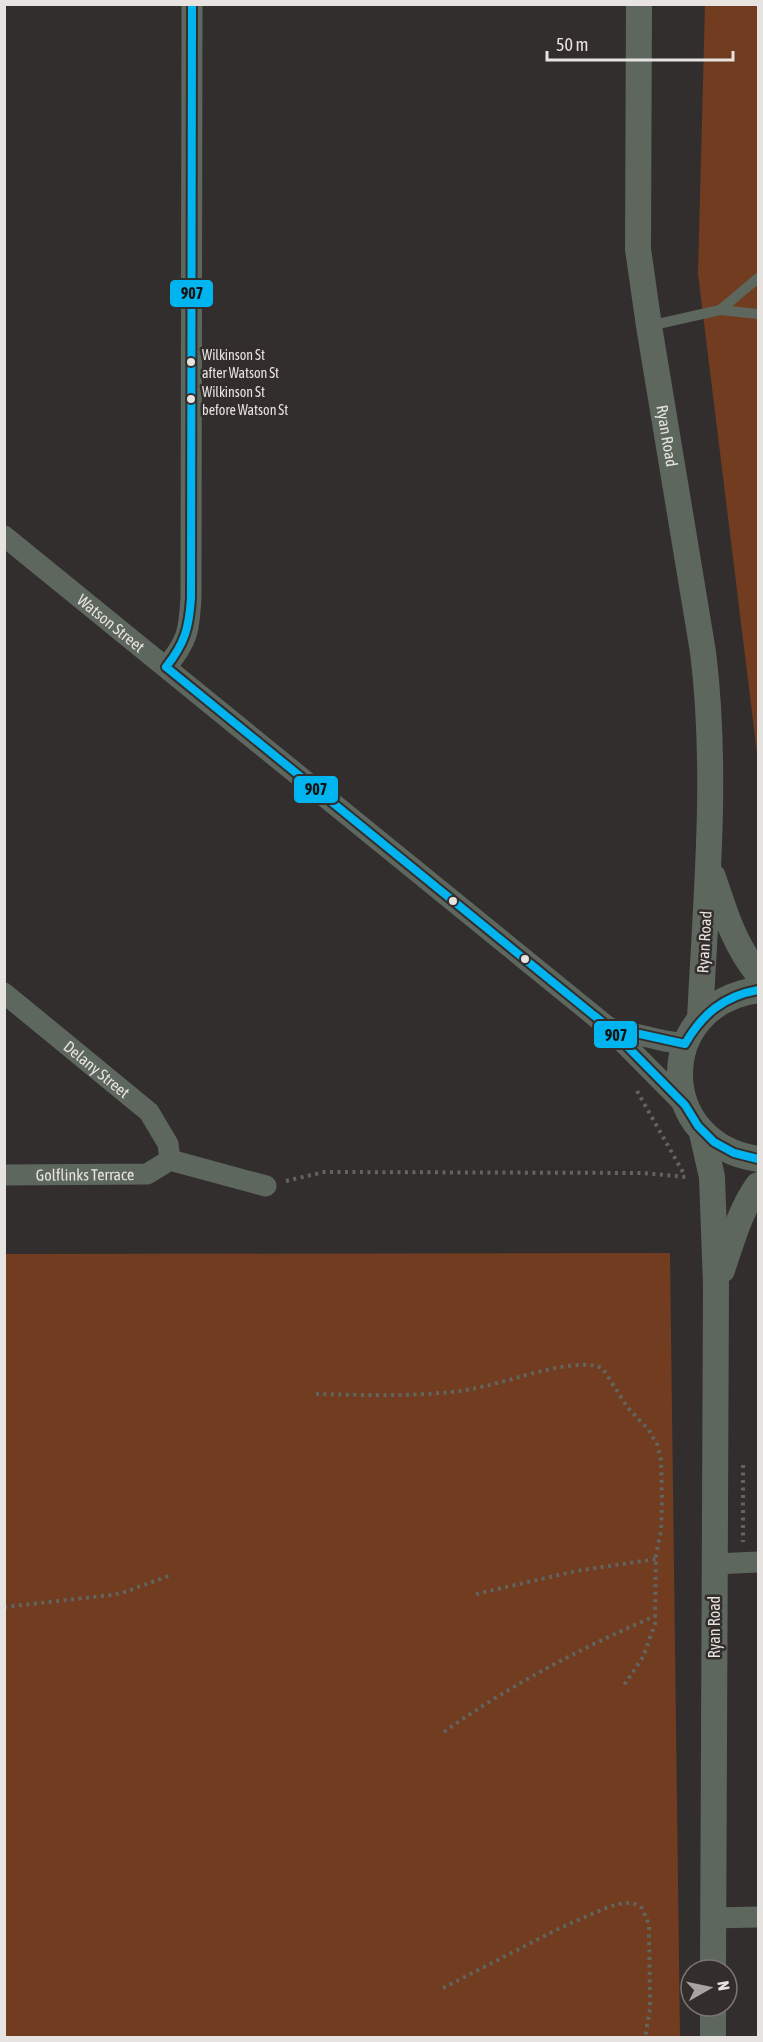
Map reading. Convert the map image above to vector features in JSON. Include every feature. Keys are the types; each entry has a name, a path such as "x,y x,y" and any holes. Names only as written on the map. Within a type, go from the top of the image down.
{"street":[{"path":"166,667 178,652 189,631 191,598 192,4"},
{"name":"Ryan Road","path":"639,4 638,249 704,652 708,693 709,865 700,1019"},
{"name":"Watson Street","path":"4,536 609,1028 685,1105"},
{"name":"Ryan Road","path":"709,865 728,920 743,954 759,974"},
{"path":"759,990 746,991 721,1002 700,1019 685,1044 680,1074 685,1105 692,1120 702,1133 718,1146 737,1155 759,1159"},
{"name":"Delany Street","path":"4,993 149,1112 168,1144 170,1160"},
{"name":"Watson Street","path":"609,1028 685,1044"},
{"name":"Ryan Road","path":"702,1133 712,1178 716,1285 713,1958"},
{"path":"170,1160 266,1186"},
{"name":"Golflinks Terrace","path":"4,1175 147,1174 170,1160"},
{"name":"Ryan Road","path":"716,1285 737,1225 759,1185"},
{"path":"714,1564 751,1563"},
{"path":"713,1918 759,1917"},
{"path":"713,2018 713,2037"}],"lane":[{"path":"720,310 759,278"},
{"path":"649,326 720,310 759,314"}],"path":[{"path":"266,1186 324,1172 643,1173 686,1177 637,1090"},
{"path":"316,1394 395,1395 461,1391 565,1367 598,1365 603,1369 628,1408 648,1429 657,1444 661,1460 662,1501 661,1531 656,1559 656,1616 653,1633 643,1657 622,1688"},
{"path":"743,1458 751,1563"},
{"path":"476,1594 576,1571 656,1559"},
{"path":"4,1607 111,1595 171,1575"},
{"path":"444,1732 474,1711 564,1659 656,1616"},
{"path":"443,1988 560,1928 608,1907 623,1903 633,1904 642,1908 649,1925 650,2008 646,2037"}],"shaded area":[{"path":"705,5 758,5 758,761 698,274"},
{"path":"670,1253 680,2037 5,2037 5,1254"}],"transit line":[{"name":"907","path":"166,667 185,635 191,598 192,4"},
{"name":"907","path":"166,667 608,1027 685,1105 698,1126 714,1142 734,1153 758,1159"},
{"name":"907","path":"595,1016 608,1027 685,1044 699,1024 715,1008 735,997 758,990"}],"place":[{"name":"Wilkinson St after Watson St","path":"191,362"},
{"name":"Wilkinson St before Watson St","path":"191,399"}]}
